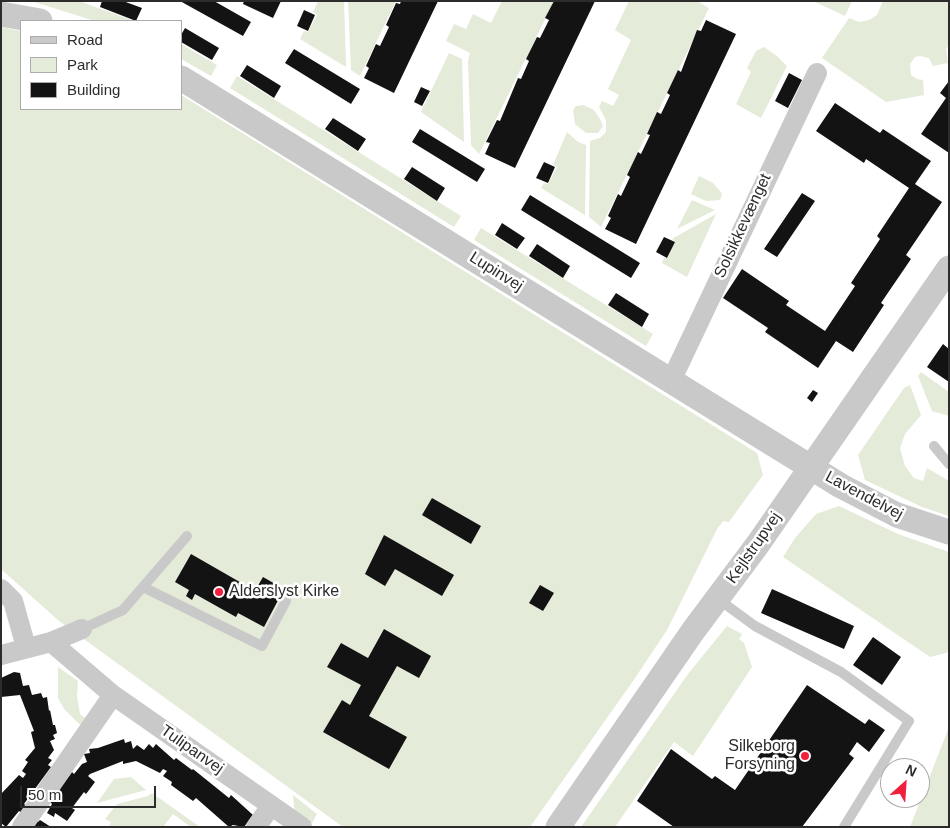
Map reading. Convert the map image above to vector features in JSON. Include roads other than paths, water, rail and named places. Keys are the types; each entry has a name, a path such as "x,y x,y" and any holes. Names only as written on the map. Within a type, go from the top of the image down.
{"street":[{"path":"1,14 34,20"},
{"name":"Solsikkevænget","path":"670,381 817,73"},
{"name":"Lupinvej","path":"182,79 810,466"},
{"name":"Kejlstrupvej","path":"558,827 758,544 810,466 949,268"},
{"name":"Lavendelvej","path":"810,466 841,486 897,515 949,532"},
{"path":"1,589 13,601 26,648"},
{"path":"1,655 51,642 82,629"},
{"name":"Tulipanvej","path":"51,642 113,695 302,827"},
{"path":"22,827 113,695"},
{"path":"256,827 271,806"}],"lane":[{"path":"934,446 949,464"},
{"path":"82,629 123,610 187,536"},
{"path":"143,588 262,646 286,602"},
{"path":"718,599 755,626 841,672 909,721 844,827"}],"place":[{"name":"Alderslyst Kirke","path":"219,592"},
{"name":"Silkeborg Forsyning","path":"805,756"}]}
